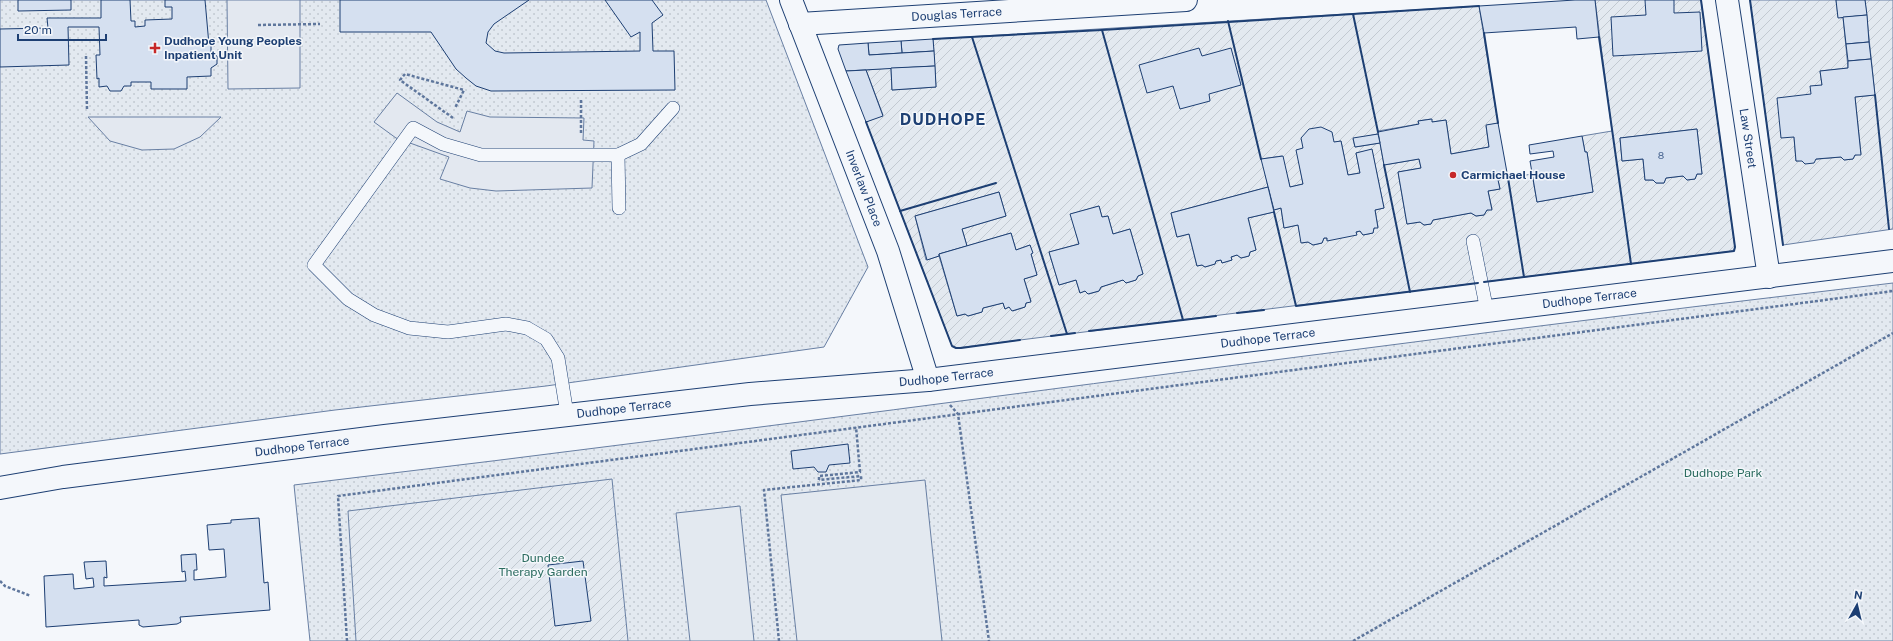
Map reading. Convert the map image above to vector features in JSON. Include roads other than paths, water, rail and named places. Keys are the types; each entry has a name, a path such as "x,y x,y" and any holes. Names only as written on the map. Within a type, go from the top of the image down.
{"street":[{"name":"Inverlaw Place","path":"791,0 888,251 928,380"},
{"name":"Douglas Terrace","path":"800,24 1186,0"},
{"name":"Law Street","path":"1727,0 1769,277"},
{"name":"Dudhope Terrace","path":"0,488 63,477 567,414 750,394 928,380 1893,261"}],"lane":[{"path":"567,414 558,358 546,339 527,328 506,324 448,332 409,328 374,315 348,299 314,265 413,128 443,144 481,155 618,155 641,144 673,108"},
{"path":"618,155 619,208"},
{"path":"1473,240 1487,312"}],"place":[{"name":"Dudhope Young Peoples Inpatient Unit","path":"155,48"},
{"name":"Carmichael House","path":"1453,175"}],"district":[{"name":"DUDHOPE","path":"943,119"}],"park label":[{"name":"Dudhope Park","path":"1723,473"},
{"name":"Dundee Therapy Garden","path":"543,565"}]}
